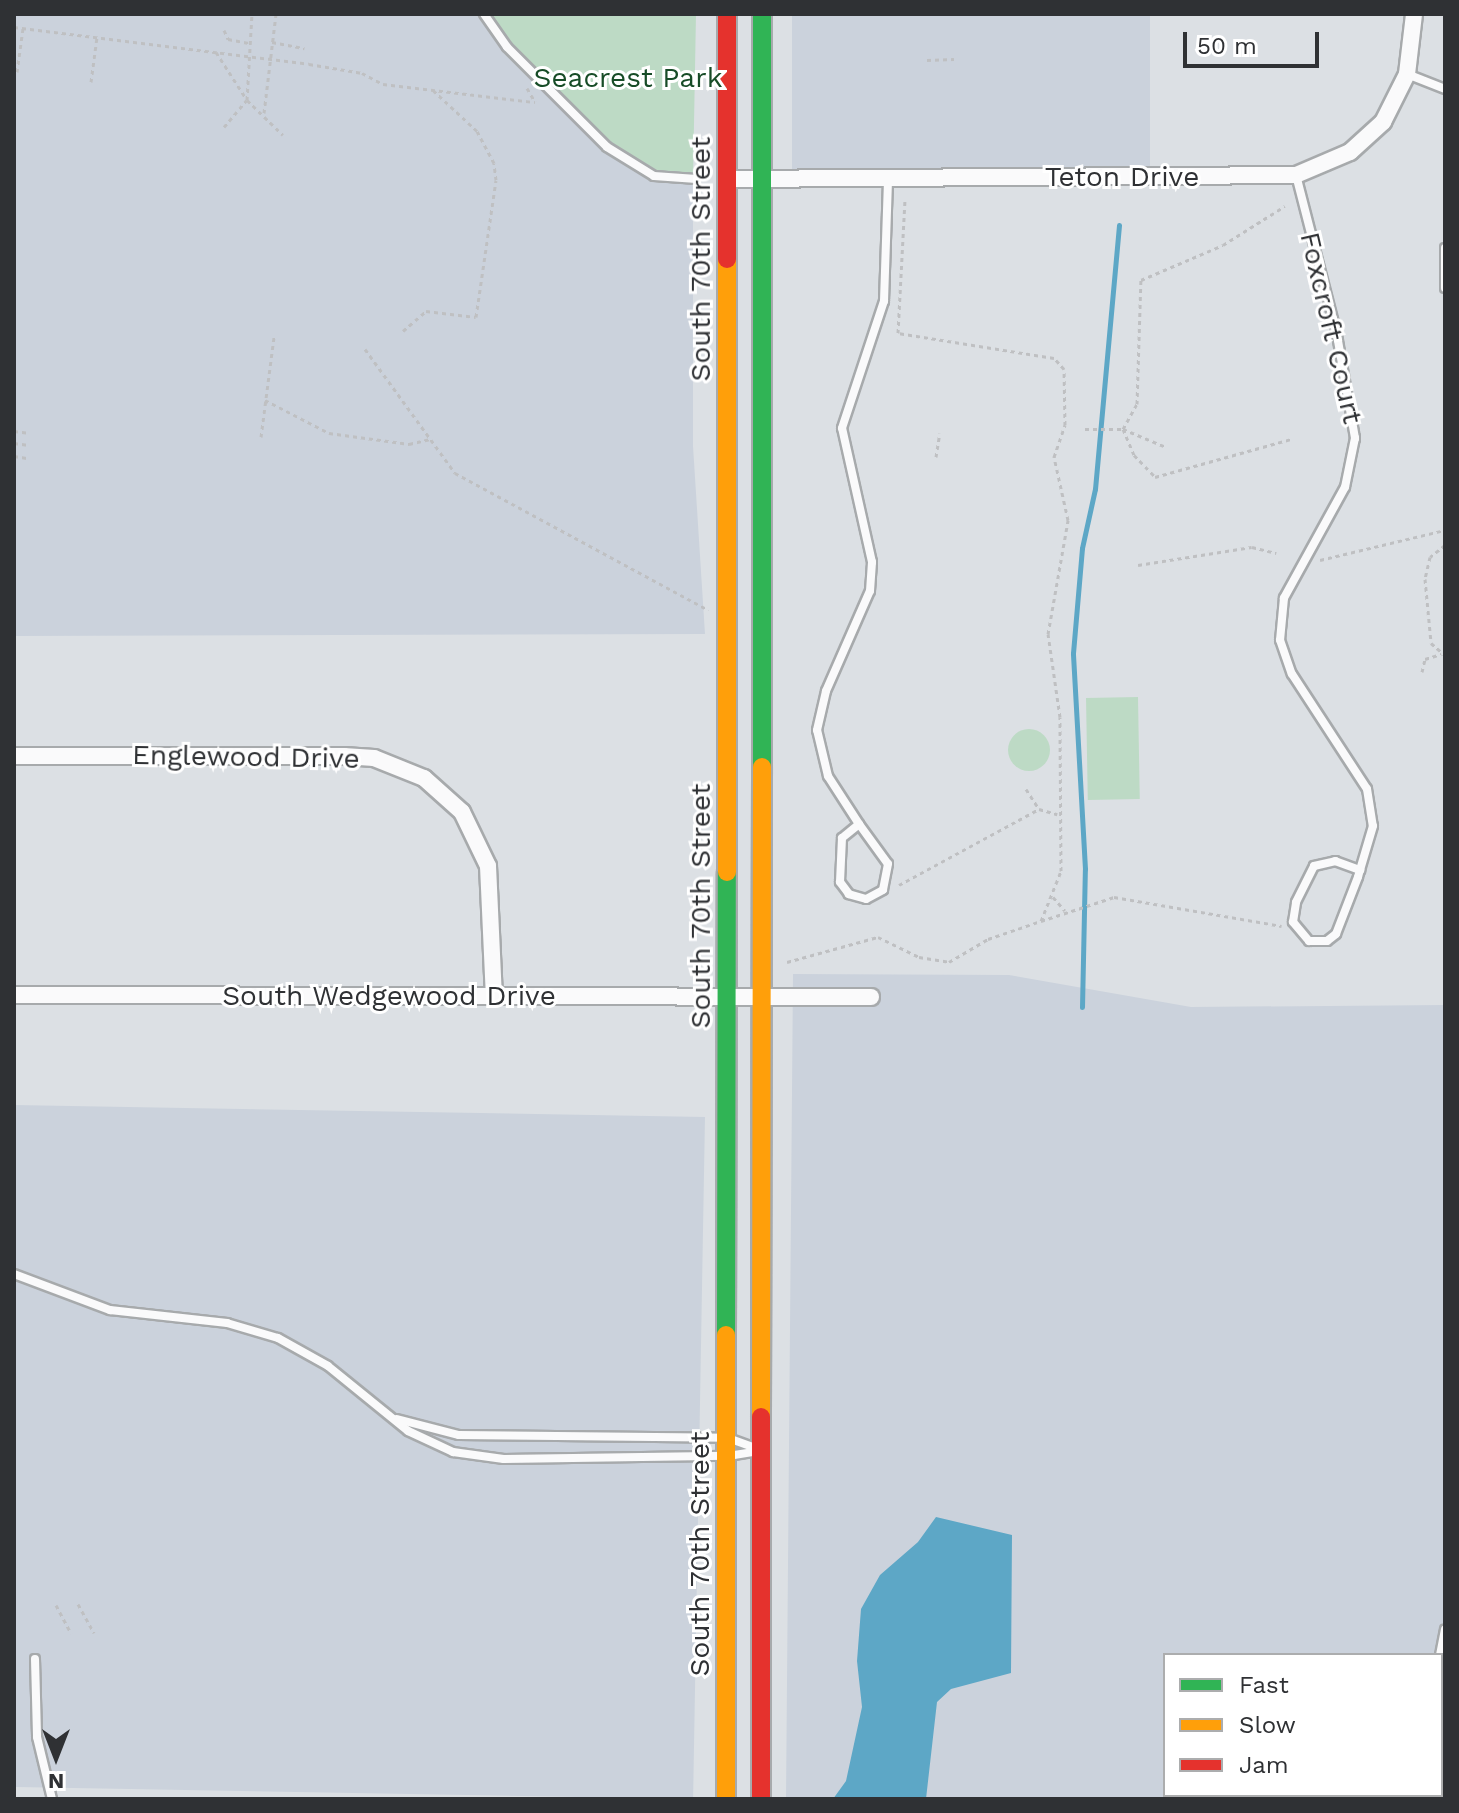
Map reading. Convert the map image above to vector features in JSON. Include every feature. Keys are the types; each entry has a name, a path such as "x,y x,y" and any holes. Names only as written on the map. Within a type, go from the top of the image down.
{"main road":[{"name":"South 70th Street","path":"726,1799 729,995 727,14"},
{"path":"761,1799 764,1451 762,14"}],"street":[{"name":"Teton Drive","path":"729,179 1296,175 1325,166 1368,138 1396,102 1407,74 1414,14"},
{"name":"Englewood Drive","path":"14,756 344,756 374,758 410,771 446,794 483,852 493,896 494,996"},
{"name":"South Wedgewood Drive","path":"14,995 871,997"}],"lane":[{"path":"484,14 507,47 607,147 654,176 693,179"},
{"path":"1407,74 1445,89"},
{"name":"Foxcroft Court","path":"1296,175 1337,335 1355,438 1345,487 1284,598 1280,640 1292,674 1367,789 1373,826 1360,870 1336,934 1319,943 1302,937 1294,911 1314,866 1335,861 1360,870"},
{"path":"859,824 842,838 840,882 849,894 866,899 883,890 888,864 859,824 823,764 817,730 826,691 870,591 872,562 842,428 884,301 888,179"},
{"path":"1445,248 1445,288"},
{"path":"14,1274 110,1310 227,1323 278,1338 328,1366 428,1444 478,1457 728,1447 764,1451"},
{"path":"390,1416 459,1435 764,1451"},
{"path":"1440,1653 1445,1629"},
{"path":"35,1659 37,1737 52,1799"}],"path":[{"path":"224,127 247,100 247,56 252,14"},
{"path":"264,113 276,14"},
{"path":"14,27 269,59 432,89 535,102"},
{"path":"17,72 23,28"},
{"path":"224,30 228,39 249,43"},
{"path":"91,82 97,37"},
{"path":"272,42 304,48"},
{"path":"216,52 247,100 264,113 283,135"},
{"path":"927,60 954,59"},
{"path":"403,331 426,311 476,317 496,180 494,163 477,131 432,89"},
{"path":"905,201 898,333 1054,358 1064,369 1065,425 1054,457 1068,520 1048,634 1060,717 1057,814 1063,851 1053,897 1041,921"},
{"path":"1285,206 1223,245 1141,280 1139,393 1123,429 1134,455 1155,477 1291,439"},
{"path":"261,437 274,337"},
{"path":"365,349 455,473 708,610"},
{"path":"265,400 329,433 409,444 431,439"},
{"path":"1085,429 1123,429 1166,447"},
{"path":"14,431 30,433"},
{"path":"936,457 940,433"},
{"path":"14,443 29,445"},
{"path":"14,456 27,458"},
{"path":"1305,555 1325,560 1445,530"},
{"path":"1422,672 1425,659 1443,654 1429,637 1426,569 1434,551 1445,545"},
{"path":"1138,565 1252,547 1276,553"},
{"path":"1026,789 1039,809 1057,814"},
{"path":"899,885 1039,809"},
{"path":"1053,897 1067,911"},
{"path":"787,962 878,937 942,963 988,939 1098,900 1130,899 1283,926"},
{"path":"78,1604 94,1633"},
{"path":"56,1605 71,1633"}],"shaded area":[{"path":"14,14 484,14 693,179 693,446 705,634 14,636"},
{"path":"792,14 1150,14 1150,178 792,178"},
{"path":"793,974 1009,975 1191,1007 1445,1005 1445,1799 786,1799"},
{"path":"14,1105 705,1117 693,1799 14,1787"}],"green space":[{"name":"Seacrest Park","path":"484,14 696,14 693,179 671,179 626,161 507,47"},
{"path":"1138,697 1140,799 1088,800 1086,698"},
{"path":"1029,729 1044,735 1050,750 1044,765 1029,771 1014,765 1008,750 1014,735"}],"water":[{"path":"936,1517 1012,1535 1011,1673 951,1689 937,1702 926,1799 833,1799 846,1781 862,1707 857,1661 861,1609 880,1575 918,1542"}],"waterway":[{"path":"1082,1007 1085,869 1073,653 1082,548 1095,489 1119,225"}],"traffic: fast":[{"path":"762,14 762,767"},
{"path":"726,1335 727,872"}],"traffic: slow":[{"path":"727,259 727,872"},
{"path":"761,1417 762,767"},
{"path":"726,1335 726,1799"}],"traffic: jam":[{"path":"727,14 727,259"},
{"path":"761,1417 761,1799"}]}
